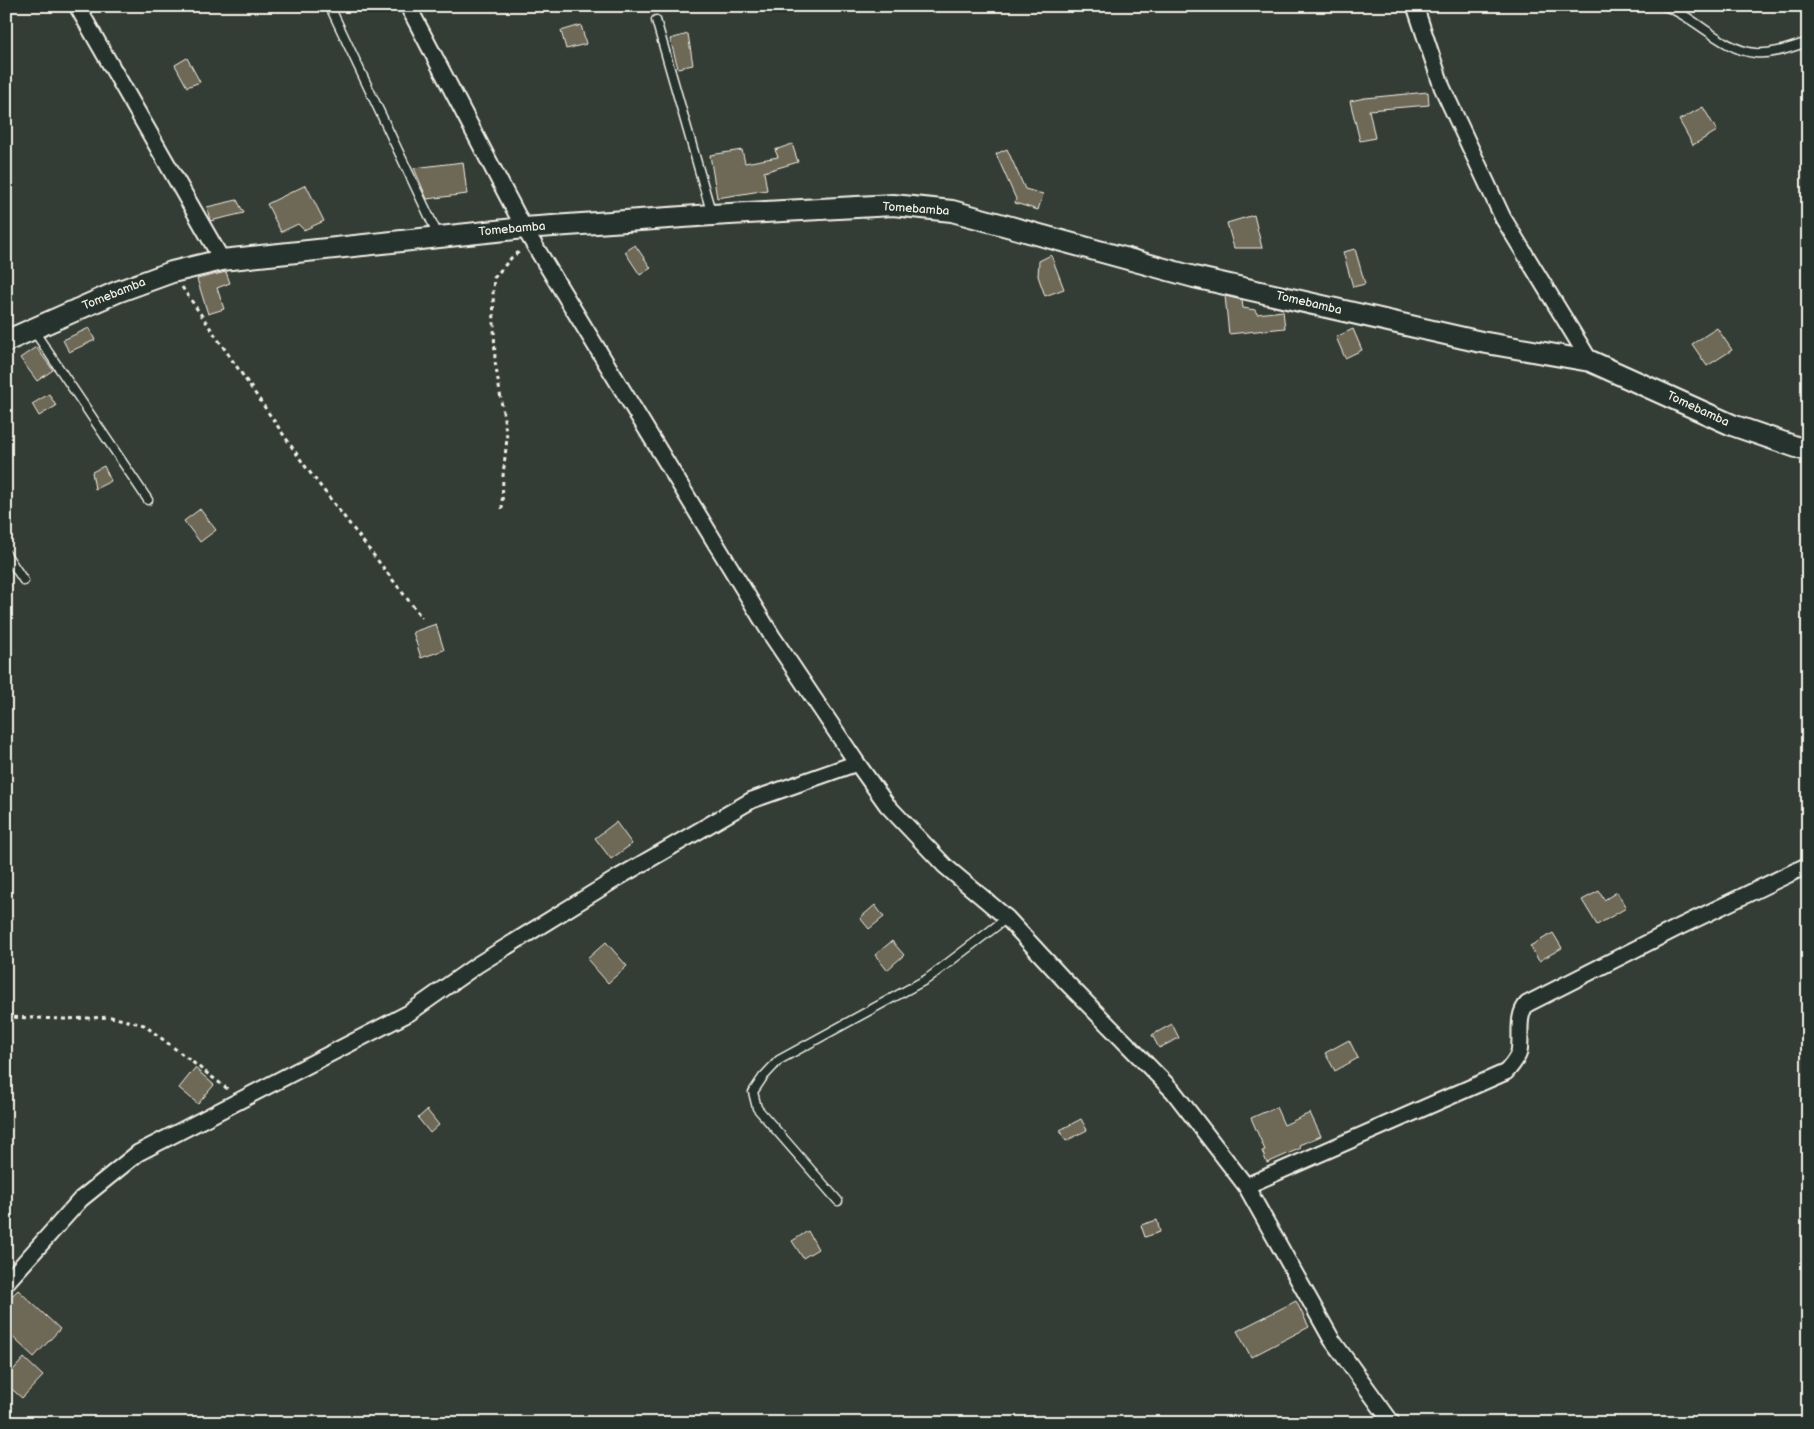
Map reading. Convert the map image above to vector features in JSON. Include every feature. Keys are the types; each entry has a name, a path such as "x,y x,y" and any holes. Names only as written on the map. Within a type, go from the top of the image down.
{"street":[{"path":"77,6 222,260"},
{"path":"408,6 529,236 772,636 857,762 888,805 945,866 1007,918 1066,982 1173,1091 1246,1186 1332,1340 1392,1423"},
{"path":"1419,9 1442,87 1503,218 1590,361"},
{"name":"Tomebamba","path":"6,342 117,292 172,272 222,260 438,236 529,236 712,215 893,205 952,211 1194,277 1481,342 1590,361 1732,425 1808,451"},
{"path":"6,1283 81,1199 138,1153 409,1013 476,965 611,882 752,800 857,762"},
{"path":"1246,1186 1506,1072 1514,1063 1519,1053 1521,1017 1523,1008 1527,1004 1677,928 1808,865"}],"lane":[{"path":"1664,6 1675,10 1733,46 1755,53 1771,52 1808,42"},
{"path":"332,11 438,236"},
{"path":"656,20 712,215"},
{"path":"33,329 148,500"},
{"path":"6,554 24,581"},
{"path":"838,1201 757,1108 753,1092 763,1077 779,1060 927,979 1007,918"}],"path":[{"path":"502,509 507,438 495,361 494,278 512,257 519,252 529,236"},
{"path":"172,272 305,466 422,618"},
{"path":"6,1017 63,1019 111,1017 144,1025 241,1099"}],"building":[{"path":"581,25 586,44 566,49 561,31"},
{"path":"688,34 693,65 678,68 670,39"},
{"path":"187,58 200,82 187,87 175,65"},
{"path":"1428,92 1429,105 1369,110 1375,138 1360,141 1350,101"},
{"path":"1703,107 1717,131 1693,145 1679,120"},
{"path":"792,144 798,162 764,172 767,190 717,198 710,155 742,150 745,163 778,157 775,150"},
{"path":"1007,149 1025,189 1043,194 1038,210 1015,203 1016,199 996,154"},
{"path":"463,162 467,194 427,199 414,168"},
{"path":"306,185 324,221 304,230 298,224 281,232 267,204"},
{"path":"237,200 244,213 210,221 207,207"},
{"path":"1254,215 1262,248 1234,248 1227,223"},
{"path":"635,245 651,268 640,275 625,252"},
{"path":"1355,249 1365,284 1353,287 1343,252"},
{"path":"1051,255 1064,289 1045,296 1038,276 1039,261"},
{"path":"226,272 230,283 217,288 224,309 208,314 197,279"},
{"path":"1225,296 1242,300 1243,308 1255,310 1257,314 1283,311 1285,328 1229,334"},
{"path":"89,328 95,340 69,352 63,340"},
{"path":"1717,328 1732,350 1707,366 1692,344"},
{"path":"1353,329 1362,350 1345,358 1336,337"},
{"path":"36,347 53,370 37,381 20,358"},
{"path":"49,394 56,406 39,416 32,404"},
{"path":"104,466 111,481 95,489 92,472"},
{"path":"200,509 216,530 200,542 184,521"},
{"path":"436,624 444,650 421,658 413,632"},
{"path":"616,822 632,844 611,859 595,838"},
{"path":"1599,891 1604,900 1617,892 1626,908 1597,925 1582,900"},
{"path":"875,905 884,917 869,929 860,918"},
{"path":"1553,933 1562,948 1539,961 1530,946"},
{"path":"892,941 904,955 887,970 875,955"},
{"path":"606,942 627,966 608,983 587,959"},
{"path":"1172,1024 1179,1038 1159,1048 1152,1035"},
{"path":"1349,1040 1358,1058 1335,1071 1325,1053"},
{"path":"195,1068 214,1085 198,1104 179,1088"},
{"path":"1276,1107 1284,1125 1310,1113 1321,1136 1299,1145 1301,1148 1267,1163 1262,1151 1265,1150 1251,1118"},
{"path":"427,1110 439,1125 430,1133 418,1118"},
{"path":"1081,1119 1087,1130 1066,1141 1060,1130"},
{"path":"1157,1220 1160,1232 1145,1237 1141,1225"},
{"path":"808,1231 818,1249 803,1258 792,1241"},
{"path":"18,1290 60,1329 34,1357 6,1331 6,1302"},
{"path":"1296,1301 1309,1327 1251,1357 1237,1331"},
{"path":"24,1358 43,1376 22,1398 6,1384 6,1378"}]}
